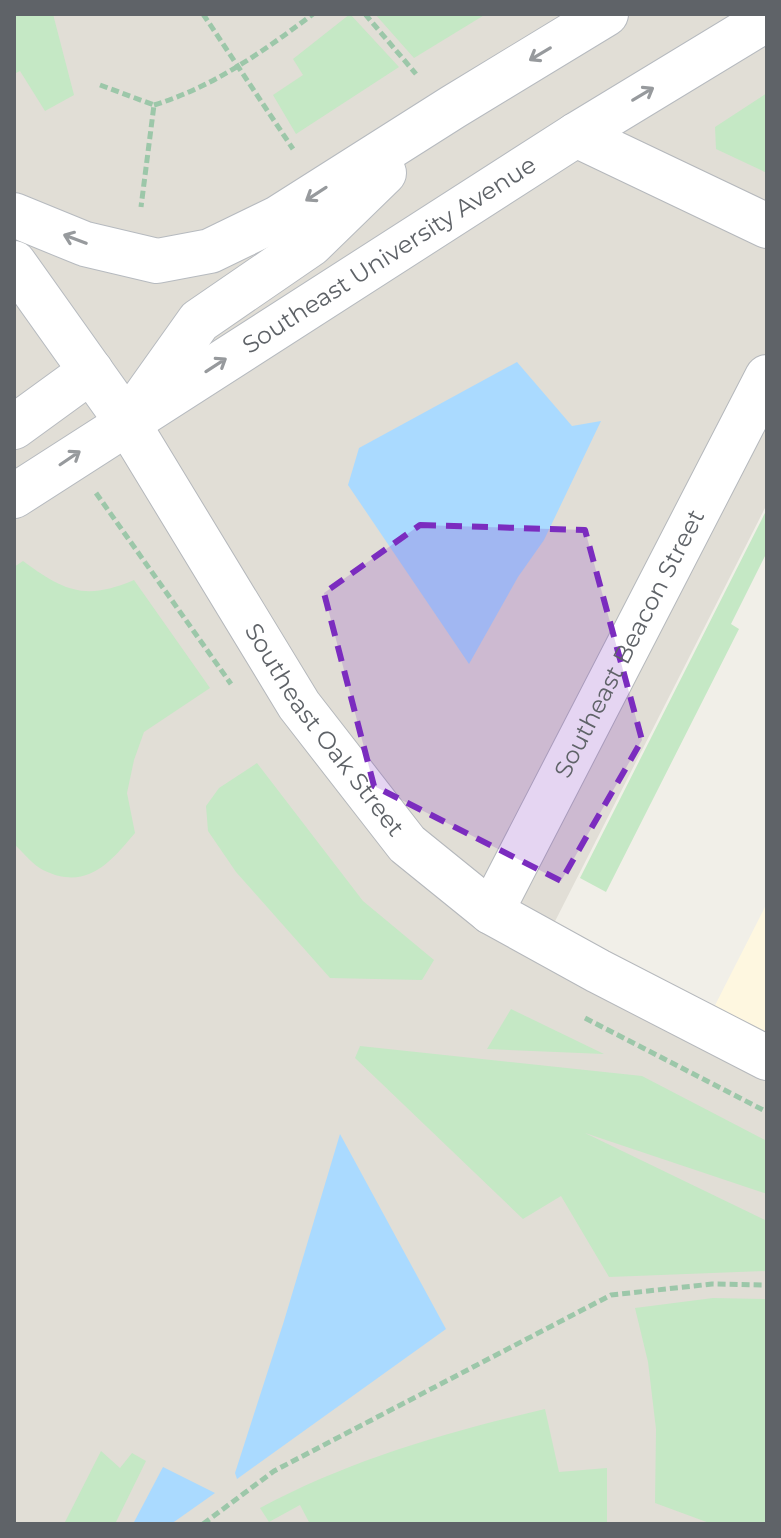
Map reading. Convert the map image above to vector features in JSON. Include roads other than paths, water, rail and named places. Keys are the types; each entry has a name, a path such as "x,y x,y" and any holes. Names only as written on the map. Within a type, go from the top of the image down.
{"main road":[{"path":"14,215 85,244 157,261 210,251 278,218 606,14"},
{"name":"Southeast University Avenue","path":"14,496 576,135 767,19"},
{"path":"127,422 199,321 311,244 453,107"},
{"path":"576,135 767,226"},
{"name":"Southeast Oak Street","path":"14,263 127,422 299,705 407,844 491,912 767,1058"},
{"path":"14,427 91,371"},
{"name":"Southeast Beacon Street","path":"491,912 767,377"}],"water":[{"path":"517,362 572,426 601,421 544,540 518,577 469,664 348,485 359,448"},
{"path":"340,1134 446,1329 237,1479 235,1473"},
{"path":"163,1467 215,1493 171,1524 133,1524"}]}
